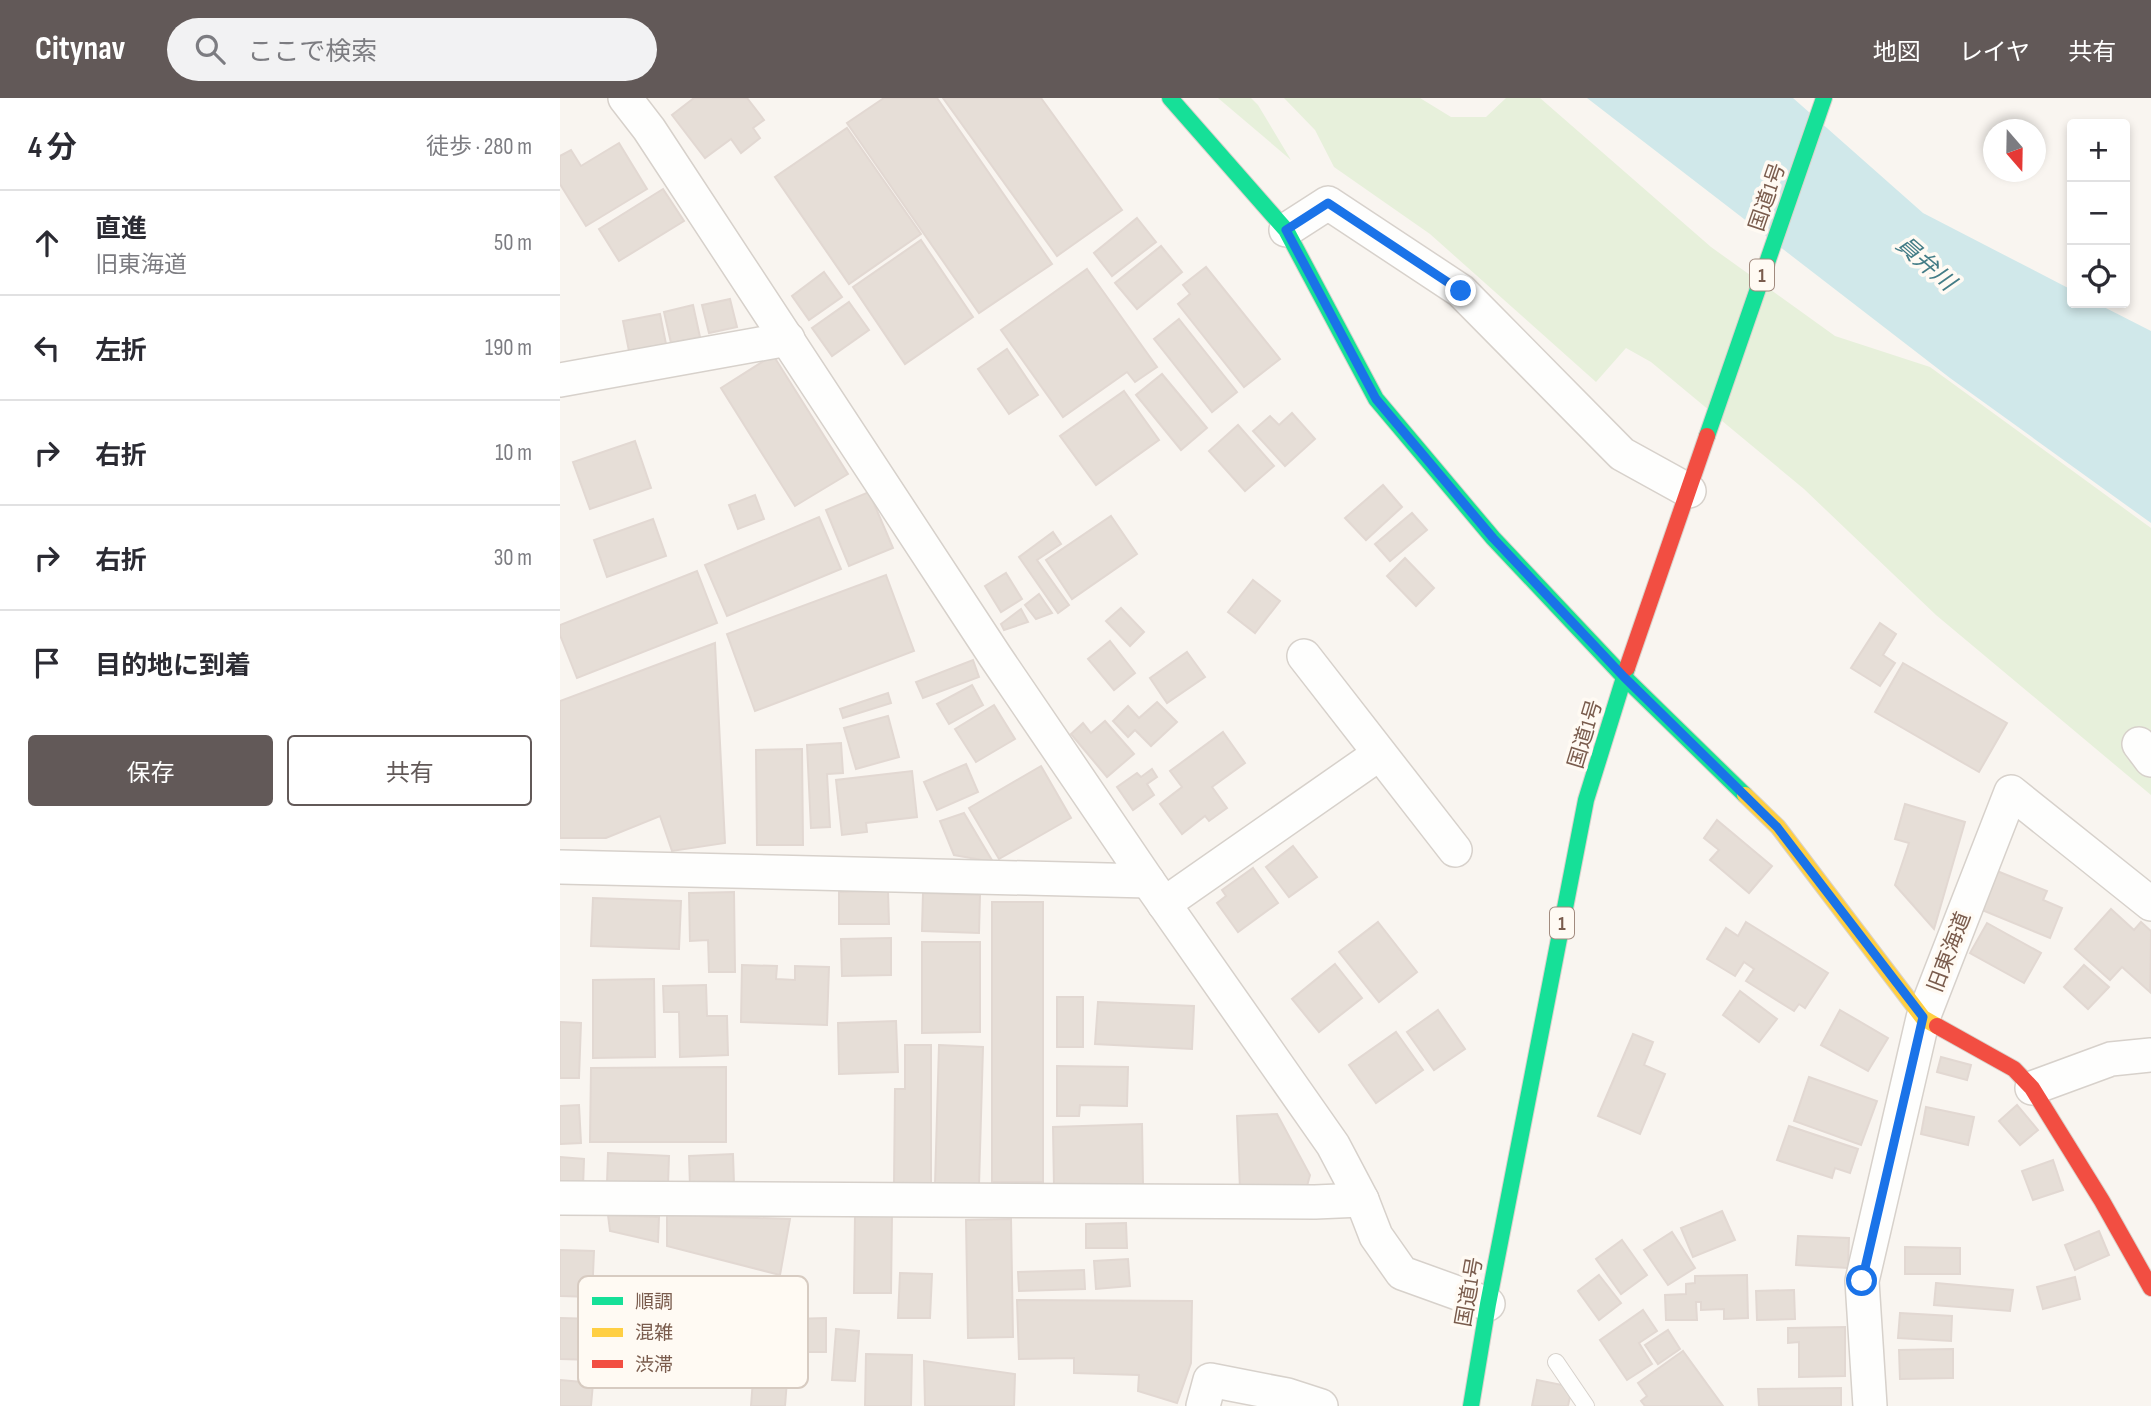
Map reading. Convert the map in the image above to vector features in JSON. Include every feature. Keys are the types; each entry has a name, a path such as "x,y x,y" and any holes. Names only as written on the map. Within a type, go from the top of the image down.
{"main road":[{"path":"1170,98 1286,230 1376,399 1493,538 1624,677 1777,827 1923,1017 2014,1069 2032,1088 2151,1287"},
{"name":"国道1号","path":"1471,1406 1488,1304 1586,800 1624,677 1824,98"}],"street":[{"path":"625,98 649,129 995,656 1156,893 1333,1145 1362,1200 1376,1236 1402,1273 1488,1304"},
{"path":"1286,230 1328,203 1461,291 1622,454 1689,491"},
{"path":"560,380 788,339"},
{"path":"1304,656 1455,850"},
{"path":"560,867 1156,893 1379,754"},
{"name":"旧東海道","path":"1870,1406 1862,1281 1923,1017 2011,792 2151,904"},
{"path":"2032,1088 2111,1059 2151,1055"},
{"path":"560,1198 1315,1202 1362,1200"},
{"path":"1203,1406 1210,1380 1287,1395 1321,1406"}],"lane":[{"path":"1556,1362 1586,1406"}],"green space":[{"path":"1218,98 1251,98 1291,160"},
{"path":"1284,98 1420,98 1451,117 1486,117 1506,98 1540,98 1711,247 1835,336 1930,367 2151,528 2151,795 1936,615 1804,489 1651,362 1626,348 1596,382 1430,234 1334,167 1315,130"}],"water":[{"name":"員弁川","path":"1587,98 1793,98 1923,213 2067,287 2067,308 2106,308 2151,331 2151,523 1950,378"}],"building":[{"path":"694,98 747,98 764,120 753,128 760,138 741,153 731,139 705,158 672,115"},
{"path":"884,98 937,98 1052,264 979,313 847,123"},
{"path":"943,98 1041,98 1122,210 1057,256"},
{"path":"847,128 921,234 849,284 775,177"},
{"path":"619,143 647,189 586,226 560,184 560,156 571,150 581,166"},
{"path":"663,189 684,221 619,261 599,229"},
{"path":"1137,218 1156,242 1112,276 1094,253"},
{"path":"921,240 973,317 905,364 853,287"},
{"path":"1161,246 1182,272 1137,309 1115,283"},
{"path":"1206,267 1280,359 1244,387 1178,304 1190,294 1183,285"},
{"path":"1087,269 1157,367 1135,382 1127,372 1063,417 1001,330"},
{"path":"824,272 842,297 809,320 792,296"},
{"path":"730,299 737,327 709,333 702,305"},
{"path":"849,302 869,330 832,356 812,328"},
{"path":"693,305 700,337 671,343 664,312"},
{"path":"660,314 666,344 629,351 623,321"},
{"path":"1179,319 1237,392 1212,412 1154,339"},
{"path":"1007,349 1038,395 1009,414 978,369"},
{"path":"773,355 848,474 795,506 721,388"},
{"path":"1162,374 1207,428 1181,450 1136,395"},
{"path":"1124,391 1159,440 1096,485 1060,436"},
{"path":"1292,413 1315,439 1285,466 1253,431 1270,416 1279,425"},
{"path":"1238,425 1274,466 1245,491 1209,451"},
{"path":"635,441 651,488 590,509 573,462"},
{"path":"1383,485 1402,507 1366,540 1345,518"},
{"path":"869,492 893,548 849,566 826,510"},
{"path":"755,495 764,519 738,529 729,505"},
{"path":"1412,513 1427,530 1390,561 1375,544"},
{"path":"1111,516 1137,554 1072,599 1046,560"},
{"path":"819,517 841,569 727,616 705,565"},
{"path":"653,519 666,556 607,577 594,540"},
{"path":"1053,532 1061,544 1037,560 1069,605 1058,613 1019,557"},
{"path":"1405,558 1434,588 1416,606 1387,576"},
{"path":"697,571 717,623 577,678 560,635 560,625"},
{"path":"1006,573 1022,599 1001,612 985,586"},
{"path":"886,575 914,651 755,711 727,634"},
{"path":"1253,580 1280,601 1255,633 1228,612"},
{"path":"1039,594 1052,613 1036,619 1025,605"},
{"path":"1121,608 1144,632 1130,646 1106,621"},
{"path":"1021,609 1028,622 1004,630 1001,624"},
{"path":"1880,623 1896,634 1883,655 1895,663 1880,686 1851,668"},
{"path":"1110,641 1135,673 1114,690 1088,659"},
{"path":"715,643 725,843 672,851 660,816 606,838 560,838 560,701"},
{"path":"1187,652 1205,677 1167,703 1150,678"},
{"path":"973,660 979,677 923,698 916,682"},
{"path":"1903,663 2007,723 1979,772 1875,712"},
{"path":"972,685 983,705 949,724 937,704"},
{"path":"888,693 891,703 843,718 840,709"},
{"path":"1157,702 1177,722 1151,746 1135,730 1128,737 1113,721 1128,706 1139,718"},
{"path":"994,705 1015,739 976,762 955,729"},
{"path":"888,716 899,757 856,769 844,728"},
{"path":"1105,721 1134,754 1107,777 1071,734 1083,723 1091,733"},
{"path":"1223,732 1245,763 1212,787 1227,808 1209,821 1205,816 1182,834 1160,804 1182,787 1170,771"},
{"path":"841,743 843,773 827,774 830,827 811,828 807,745"},
{"path":"802,749 803,845 757,845 756,750"},
{"path":"966,764 978,792 937,810 924,782"},
{"path":"1041,766 1071,818 999,859 969,808"},
{"path":"1152,769 1157,777 1147,784 1154,795 1133,810 1117,787 1137,773 1141,777"},
{"path":"912,771 917,817 866,823 867,832 842,835 836,780"},
{"path":"1905,804 1965,822 1934,929 1895,885 1909,843 1895,839"},
{"path":"964,813 993,862 954,855 940,821"},
{"path":"1717,820 1772,866 1749,893 1710,860 1719,850 1704,838"},
{"path":"1293,846 1317,877 1289,897 1266,867"},
{"path":"1253,868 1278,903 1238,932 1217,903 1226,896 1222,890"},
{"path":"1992,869 2047,891 2043,900 2062,908 2050,938 1977,908"},
{"path":"888,891 889,924 839,924 839,892"},
{"path":"734,892 735,972 709,972 708,940 690,941 689,893"},
{"path":"923,893 980,895 979,933 922,931"},
{"path":"593,898 681,901 679,949 591,946"},
{"path":"992,902 1043,902 1043,1182 992,1182"},
{"path":"2111,909 2134,930 2141,922 2151,931 2150,992 2122,967 2110,980 2075,949"},
{"path":"1378,922 1417,972 1379,1002 1339,952"},
{"path":"1746,922 1828,973 1805,1008 1799,1004 1794,1011 1746,981 1754,969 1744,962 1735,976 1707,959 1726,928 1738,936"},
{"path":"1987,923 2041,953 2024,983 1970,953"},
{"path":"891,938 891,975 842,976 841,939"},
{"path":"922,942 980,942 980,1032 922,1033"},
{"path":"1335,964 1362,998 1319,1032 1292,999"},
{"path":"742,965 777,966 776,979 795,980 795,966 829,967 827,1025 741,1022"},
{"path":"2084,965 2109,987 2088,1009 2064,987"},
{"path":"654,979 655,1057 593,1058 593,980"},
{"path":"706,985 707,1016 727,1016 728,1055 680,1057 679,1012 664,1012 663,986"},
{"path":"1740,991 1777,1019 1759,1042 1723,1015"},
{"path":"1057,997 1083,997 1083,1047 1057,1047"},
{"path":"1098,1002 1194,1006 1192,1049 1095,1044"},
{"path":"1438,1010 1465,1049 1434,1070 1407,1032"},
{"path":"1840,1010 1888,1038 1868,1071 1821,1045"},
{"path":"896,1021 898,1072 839,1074 838,1023"},
{"path":"560,1022 581,1023 579,1078 560,1078"},
{"path":"1396,1032 1423,1070 1376,1103 1349,1065"},
{"path":"1633,1034 1653,1042 1644,1065 1665,1074 1640,1134 1598,1116"},
{"path":"905,1045 931,1045 931,1185 894,1186 895,1089 905,1089"},
{"path":"939,1045 983,1047 979,1186 935,1185"},
{"path":"1941,1057 1971,1065 1967,1080 1937,1072"},
{"path":"1057,1066 1128,1067 1127,1106 1080,1105 1079,1116 1057,1116"},
{"path":"726,1067 726,1142 590,1142 591,1068"},
{"path":"1809,1077 1877,1101 1861,1145 1794,1121"},
{"path":"579,1105 581,1143 560,1144 560,1106"},
{"path":"2017,1105 2038,1130 2020,1145 1999,1121"},
{"path":"1926,1107 1974,1117 1968,1145 1921,1134"},
{"path":"1277,1114 1310,1175 1307,1186 1240,1189 1237,1116"},
{"path":"1142,1124 1143,1185 1054,1187 1053,1127"},
{"path":"1789,1126 1858,1149 1850,1173 1835,1168 1832,1178 1777,1160"},
{"path":"608,1153 669,1156 668,1185 607,1183"},
{"path":"733,1154 734,1184 690,1186 689,1156"},
{"path":"560,1157 584,1159 583,1188 560,1187"},
{"path":"2053,1160 2063,1190 2033,1200 2022,1171"},
{"path":"1722,1211 1735,1240 1693,1257 1681,1228"},
{"path":"608,1215 659,1217 658,1242 610,1231"},
{"path":"667,1215 790,1219 780,1275 667,1246"},
{"path":"855,1215 892,1215 891,1293 854,1293"},
{"path":"1011,1219 1013,1337 968,1338 966,1220"},
{"path":"1126,1223 1127,1248 1086,1248 1086,1224"},
{"path":"2099,1231 2109,1255 2075,1270 2065,1245"},
{"path":"1672,1232 1695,1268 1668,1285 1644,1250"},
{"path":"1798,1236 1849,1238 1848,1268 1796,1265"},
{"path":"1622,1240 1647,1275 1621,1294 1596,1259"},
{"path":"1905,1247 1960,1248 1960,1274 1905,1274"},
{"path":"560,1250 594,1251 593,1276 578,1276 578,1297 560,1296"},
{"path":"1128,1259 1130,1286 1096,1289 1094,1261"},
{"path":"1084,1270 1085,1289 1019,1291 1018,1272"},
{"path":"900,1273 932,1274 930,1318 898,1318"},
{"path":"1599,1275 1621,1303 1599,1320 1578,1291"},
{"path":"1747,1275 1748,1318 1724,1319 1724,1309 1701,1310 1701,1302 1696,1302 1697,1320 1666,1320 1665,1295 1686,1294 1686,1284 1695,1283 1695,1276"},
{"path":"2075,1277 2080,1299 2043,1309 2037,1287"},
{"path":"1936,1283 2013,1290 2010,1311 1934,1305"},
{"path":"1794,1290 1795,1319 1757,1320 1756,1291"},
{"path":"1017,1300 1192,1301 1191,1363 1177,1403 1138,1391 1139,1375 1074,1373 1074,1358 1019,1359"},
{"path":"1643,1310 1657,1331 1639,1343 1652,1364 1627,1380 1600,1340"},
{"path":"1900,1313 1952,1316 1951,1341 1898,1338"},
{"path":"560,1318 578,1319 578,1360 560,1359"},
{"path":"826,1318 826,1352 808,1352 808,1319"},
{"path":"1845,1327 1845,1376 1799,1377 1799,1342 1788,1343 1788,1328"},
{"path":"836,1329 859,1331 855,1381 832,1380"},
{"path":"1668,1330 1680,1349 1658,1364 1645,1345"},
{"path":"1953,1349 1953,1378 1900,1379 1899,1350"},
{"path":"1683,1351 1723,1406 1645,1406 1641,1401 1647,1396 1638,1383"},
{"path":"866,1354 912,1355 911,1406 865,1406"},
{"path":"924,1361 1015,1374 1014,1406 925,1406"},
{"path":"560,1380 578,1382 578,1388 593,1388 591,1406 560,1406"},
{"path":"1537,1380 1572,1387 1568,1406 1532,1406"},
{"path":"752,1388 786,1388 785,1406 751,1406"},
{"path":"1841,1388 1841,1406 1759,1406 1758,1389"}],"traffic: fast":[{"path":"1170,98 1286,230 1376,399 1493,538 1624,677 1745,795"},
{"path":"1707,436 1824,98"},
{"path":"1471,1406 1488,1304 1586,800 1627,668"}],"traffic: slow":[{"path":"1745,795 1778,827 1923,1018 1937,1026"}],"traffic: jam":[{"path":"1627,668 1707,436"},
{"path":"1937,1026 2014,1069 2032,1088 2102,1201 2151,1288"}],"route":[{"path":"1461,291 1328,203 1286,230 1376,399 1493,538 1624,677 1777,827 1923,1017 1862,1281"}]}
